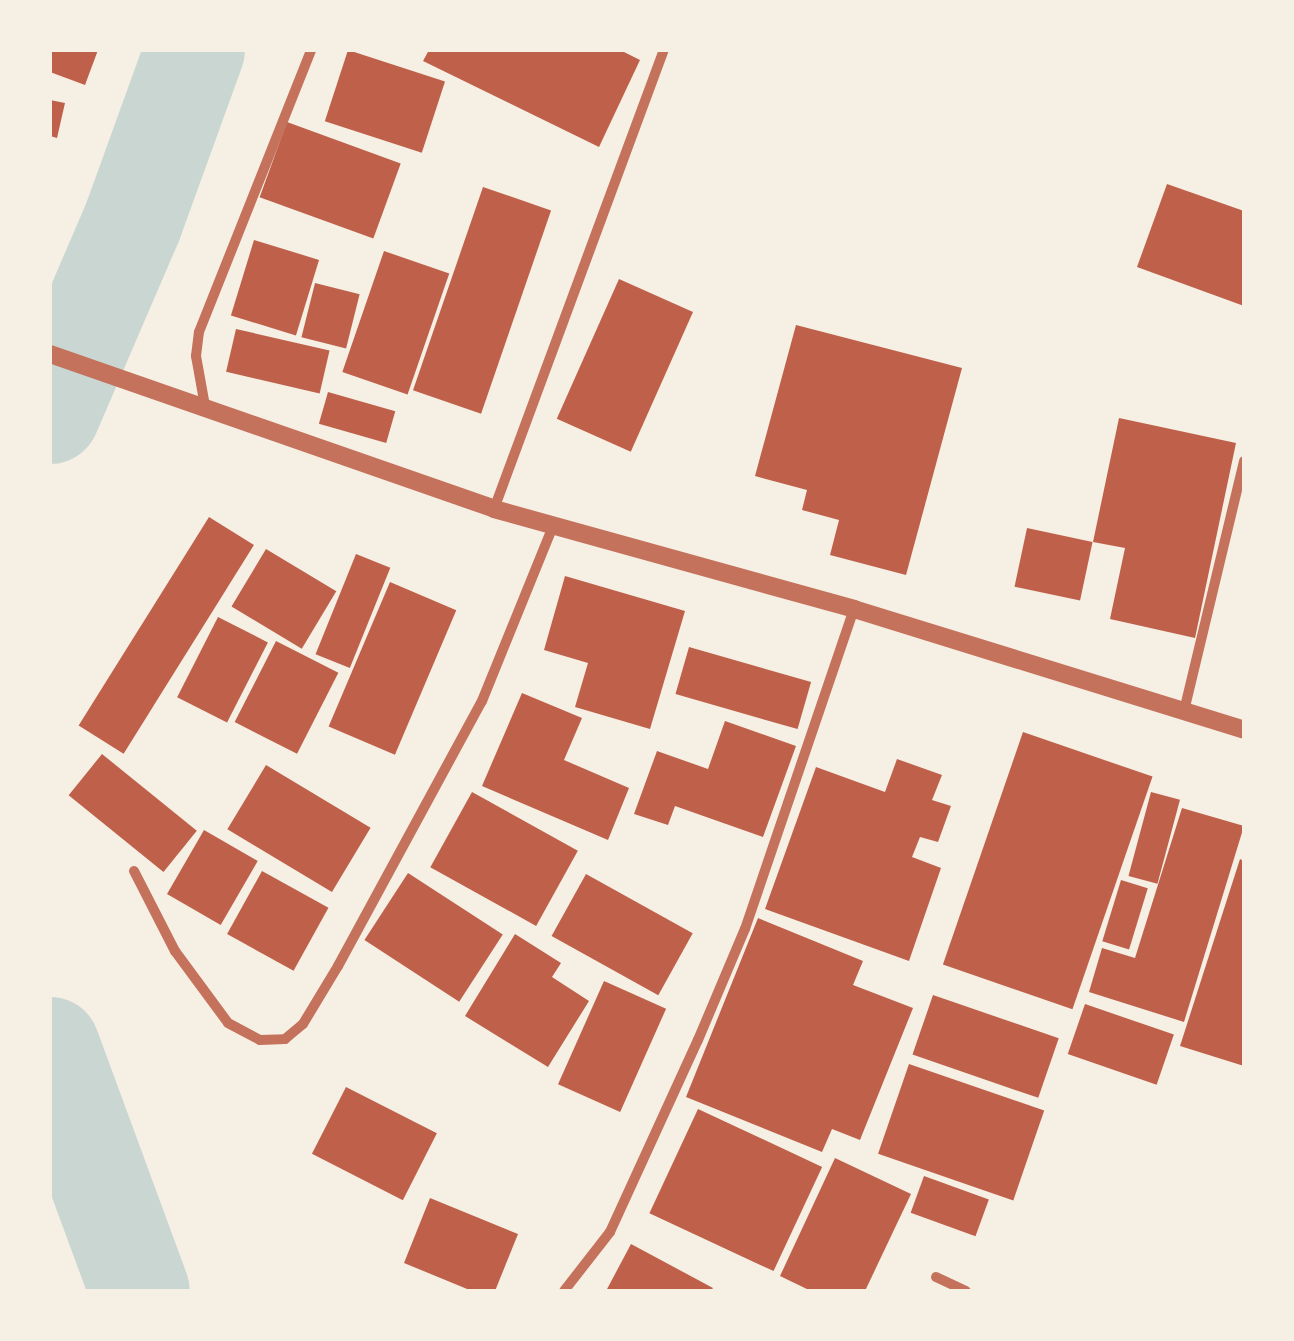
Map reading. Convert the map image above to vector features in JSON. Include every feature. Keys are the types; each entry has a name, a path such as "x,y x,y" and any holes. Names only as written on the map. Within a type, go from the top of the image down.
{"street":[{"path":"205,406 196,356 199,332 312,50"},
{"path":"494,509 664,50"},
{"path":"50,354 494,509 854,609 1244,730"},
{"path":"1184,711 1244,461"},
{"path":"134,871 176,951 228,1023 260,1040 284,1039 303,1024 482,701 553,526"},
{"path":"564,1291 610,1232 698,1040 752,910 854,609"},
{"path":"936,1277 966,1291"}],"building":[{"path":"50,50 98,50 85,85 50,72"},
{"path":"348,50 445,82 422,153 325,121"},
{"path":"429,50 620,50 640,60 599,147 423,61"},
{"path":"50,100 65,103 57,138 50,136"},
{"path":"287,122 401,163 373,239 260,197"},
{"path":"1167,184 1244,211 1244,306 1137,267"},
{"path":"483,187 551,210 481,414 413,390"},
{"path":"254,240 319,260 296,335 231,316"},
{"path":"384,251 449,273 408,394 342,372"},
{"path":"619,279 693,312 631,452 557,419"},
{"path":"315,283 360,294 346,348 301,337"},
{"path":"796,325 962,368 906,575 830,555 839,520 802,510 807,490 755,476"},
{"path":"236,329 330,351 320,393 226,372"},
{"path":"328,392 395,411 386,443 319,424"},
{"path":"1119,418 1236,443 1195,638 1110,619 1125,548 1093,542"},
{"path":"209,517 254,545 124,754 79,726"},
{"path":"1027,528 1093,542 1080,601 1015,587"},
{"path":"266,549 336,591 302,649 231,606"},
{"path":"356,554 390,568 350,668 316,654"},
{"path":"565,576 685,611 650,729 575,707 588,663 544,650"},
{"path":"390,582 456,610 395,755 329,727"},
{"path":"218,617 268,642 227,723 177,697"},
{"path":"276,641 338,673 297,754 235,722"},
{"path":"689,647 811,682 798,729 675,694"},
{"path":"522,693 582,718 564,760 629,788 608,840 482,786"},
{"path":"725,721 796,746 763,837 675,806 668,825 634,814 657,751 708,769"},
{"path":"1023,732 1153,777 1072,1009 943,965"},
{"path":"102,754 197,831 163,872 69,795"},
{"path":"897,759 942,775 932,800 951,806 938,842 920,837 912,857 941,868 909,961 765,909 816,767 885,792"},
{"path":"266,765 371,828 332,892 227,829"},
{"path":"472,792 578,851 536,926 430,867"},
{"path":"1151,792 1180,800 1157,884 1128,876"},
{"path":"1182,808 1244,826 1184,1022 1089,992 1102,948 1135,958"},
{"path":"204,830 258,861 221,925 167,894"},
{"path":"1240,859 1244,861 1244,1066 1180,1046"},
{"path":"262,871 328,908 294,971 227,934"},
{"path":"408,873 503,935 459,1002 364,940"},
{"path":"586,874 693,933 658,995 552,936"},
{"path":"1121,880 1148,888 1129,949 1102,941"},
{"path":"758,918 863,961 853,985 913,1008 860,1140 832,1129 822,1152 686,1097"},
{"path":"515,934 561,963 552,977 589,1001 548,1067 465,1016"},
{"path":"604,981 666,1009 620,1112 558,1084"},
{"path":"933,995 1059,1038 1038,1098 912,1055"},
{"path":"1085,1004 1174,1035 1157,1085 1068,1054"},
{"path":"909,1064 1044,1111 1013,1200 878,1154"},
{"path":"346,1087 437,1133 403,1200 312,1154"},
{"path":"698,1109 822,1167 774,1271 649,1213"},
{"path":"835,1158 911,1194 865,1291 811,1291 780,1276"},
{"path":"924,1176 989,1200 976,1236 911,1213"},
{"path":"430,1198 518,1234 495,1291 472,1291 404,1263"},
{"path":"631,1244 713,1288 606,1291"}],"waterway":[{"path":"50,414 133,221 195,50"},
{"path":"50,1047 140,1291"}]}
